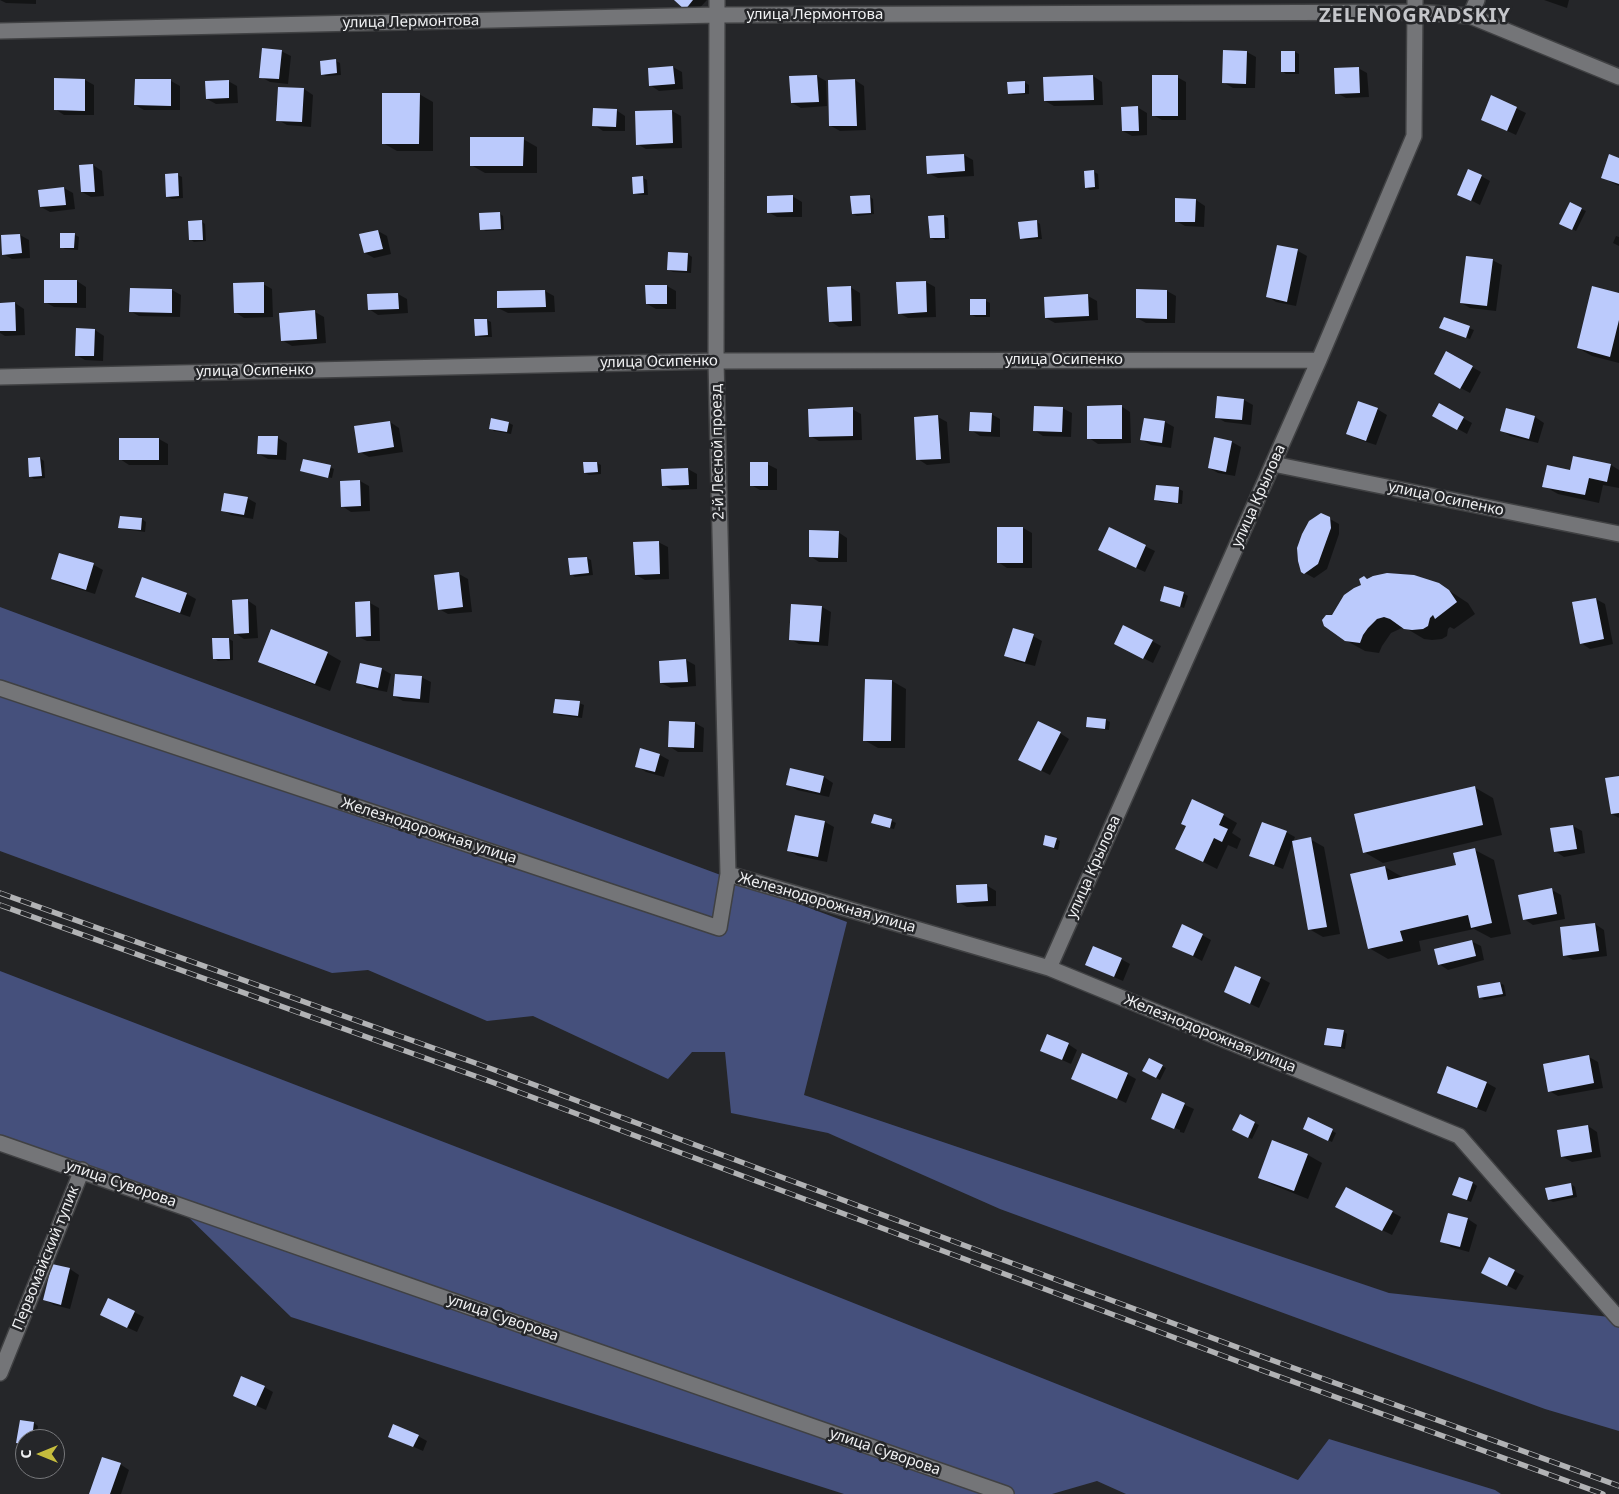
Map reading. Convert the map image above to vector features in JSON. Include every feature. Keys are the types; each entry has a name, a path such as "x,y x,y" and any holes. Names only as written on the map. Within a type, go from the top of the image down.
{"street":[{"path":"1470,16 1477,0"},
{"name":"улица Лермонтова","path":"0,31 717,8 1415,6 1470,16 1619,77"},
{"name":"улица Крылова","path":"1049,968 1319,360 1414,136 1415,6"},
{"name":"2-й Лесной проезд","path":"717,8 716,361 728,874"},
{"name":"улица Осипенко","path":"0,377 716,361 1319,360"},
{"name":"улица Осипенко","path":"1273,464 1619,534"},
{"name":"Железнодорожная улица","path":"0,688 719,928 728,874 1049,968 1458,1136 1619,1319"},
{"name":"улица Суворова","path":"0,1142 1006,1494"},
{"name":"Первомайский тупик","path":"0,1373 82,1170"}],"shaded area":[{"path":"0,607 847,922 804,1095 1389,1293 1619,1318 1619,1431 1545,1409 1000,1209 828,1133 731,1113 725,1052 692,1052 668,1079 533,1016 487,1021 368,970 332,973 0,851"},
{"path":"0,971 615,1208 1298,1480 1329,1439 1495,1490 1501,1494 1126,1494 1097,1481 1052,1494 844,1494 291,1317 181,1210 0,1143"}],"building":[{"path":"674,0 693,0 685,10"},
{"path":"262,48 282,50 279,79 259,78"},
{"path":"1223,50 1247,51 1246,84 1222,83"},
{"path":"1281,51 1295,51 1295,72 1281,72"},
{"path":"336,59 337,73 321,75 320,61"},
{"path":"673,66 675,84 649,86 648,68"},
{"path":"1359,67 1360,93 1335,94 1334,68"},
{"path":"817,75 819,102 791,103 789,76"},
{"path":"1093,75 1094,100 1044,101 1043,77"},
{"path":"1152,75 1178,75 1178,116 1152,116"},
{"path":"54,78 85,79 85,111 54,110"},
{"path":"135,79 171,79 171,106 134,105"},
{"path":"855,79 857,126 829,126 828,80"},
{"path":"229,80 229,98 206,99 205,81"},
{"path":"1025,81 1025,93 1008,94 1007,82"},
{"path":"278,87 304,88 302,122 276,121"},
{"path":"382,93 420,93 419,144 382,144"},
{"path":"1491,95 1517,107 1507,131 1481,120"},
{"path":"1138,106 1139,131 1122,131 1121,107"},
{"path":"593,108 617,109 616,127 592,126"},
{"path":"672,110 673,143 636,145 635,111"},
{"path":"470,137 524,137 523,166 470,166"},
{"path":"964,154 965,171 927,174 926,156"},
{"path":"1609,154 1619,158 1619,184 1601,178"},
{"path":"93,164 95,192 81,192 79,165"},
{"path":"1468,169 1482,175 1471,201 1457,195"},
{"path":"1094,170 1095,187 1085,188 1084,171"},
{"path":"178,173 179,196 166,197 165,174"},
{"path":"643,176 644,193 633,194 632,177"},
{"path":"64,187 66,205 40,207 38,190"},
{"path":"793,195 793,212 767,213 767,196"},
{"path":"870,195 871,213 852,214 850,196"},
{"path":"1175,198 1196,199 1195,222 1175,222"},
{"path":"1570,202 1582,208 1572,230 1559,224"},
{"path":"500,212 501,229 480,230 479,213"},
{"path":"944,215 945,238 930,238 928,216"},
{"path":"202,220 203,240 189,240 188,221"},
{"path":"1037,220 1038,237 1020,239 1018,222"},
{"path":"378,230 383,249 364,253 359,234"},
{"path":"60,233 75,233 74,248 60,248"},
{"path":"20,234 22,253 2,255 1,235"},
{"path":"1277,245 1298,249 1287,302 1266,297"},
{"path":"668,252 688,253 687,271 667,270"},
{"path":"1466,256 1493,259 1487,306 1460,303"},
{"path":"44,280 77,280 77,303 44,303"},
{"path":"926,281 927,312 898,314 896,282"},
{"path":"264,282 264,313 234,313 233,283"},
{"path":"645,285 667,285 667,304 646,304"},
{"path":"851,286 852,321 829,322 827,287"},
{"path":"1592,286 1619,293 1619,320 1610,357 1577,348"},
{"path":"130,288 172,289 172,313 129,312"},
{"path":"1136,289 1167,290 1167,319 1136,318"},
{"path":"545,290 546,307 497,308 497,291"},
{"path":"398,293 399,309 368,310 367,294"},
{"path":"1088,294 1089,316 1045,318 1044,297"},
{"path":"970,299 986,299 986,315 970,315"},
{"path":"15,302 16,331 0,331 0,303"},
{"path":"315,310 317,339 281,341 279,313"},
{"path":"1444,317 1470,326 1466,338 1439,328"},
{"path":"474,319 487,319 488,335 475,336"},
{"path":"76,328 95,329 94,356 75,356"},
{"path":"1446,351 1473,366 1460,389 1434,374"},
{"path":"1217,396 1244,399 1242,420 1215,418"},
{"path":"1358,401 1378,408 1366,441 1346,434"},
{"path":"1439,403 1464,417 1457,430 1432,416"},
{"path":"1122,405 1122,439 1087,439 1087,406"},
{"path":"1034,406 1063,407 1062,432 1033,431"},
{"path":"853,407 853,436 809,437 808,409"},
{"path":"1506,408 1535,416 1529,439 1500,431"},
{"path":"970,412 992,413 991,432 969,431"},
{"path":"938,415 941,459 916,460 914,417"},
{"path":"491,418 509,422 507,432 489,429"},
{"path":"1144,418 1165,421 1162,443 1140,440"},
{"path":"390,421 394,447 358,453 354,426"},
{"path":"258,436 278,436 277,455 257,454"},
{"path":"1214,437 1232,441 1226,472 1208,468"},
{"path":"119,438 159,438 159,460 119,460"},
{"path":"1573,456 1611,464 1607,482 1589,478 1585,495 1542,487 1547,465 1570,470"},
{"path":"40,457 42,476 29,477 28,458"},
{"path":"303,459 331,465 328,478 300,471"},
{"path":"583,462 597,462 598,472 584,473"},
{"path":"750,462 768,462 768,486 750,486"},
{"path":"688,468 689,485 662,486 661,469"},
{"path":"360,480 361,506 341,507 340,481"},
{"path":"1156,485 1179,487 1178,503 1154,500"},
{"path":"224,493 248,497 244,515 221,511"},
{"path":"1321,513 1330,517 1331,528 1318,564 1304,574 1301,572 1298,561 1297,548 1309,521"},
{"path":"120,516 142,518 141,530 118,528"},
{"path":"997,527 1023,527 1023,563 997,563"},
{"path":"1109,527 1146,545 1136,568 1098,550"},
{"path":"809,530 839,531 838,558 809,557"},
{"path":"659,541 660,574 635,575 633,542"},
{"path":"59,553 94,563 86,590 51,579"},
{"path":"587,557 589,573 570,575 568,558"},
{"path":"459,572 463,607 438,610 434,575"},
{"path":"1387,573 1414,575 1439,583 1449,590 1457,602 1435,619 1433,615 1428,626 1423,629 1404,629 1390,619 1384,617 1377,619 1363,635 1360,643 1345,641 1324,626 1322,620 1326,615 1332,615 1344,595 1361,585 1359,579 1364,576 1367,579"},
{"path":"142,577 187,593 180,613 135,597"},
{"path":"1164,586 1184,592 1180,607 1160,601"},
{"path":"1596,598 1604,639 1580,644 1572,602"},
{"path":"248,599 249,633 234,634 232,600"},
{"path":"370,601 371,636 356,637 355,602"},
{"path":"791,604 822,606 819,642 789,640"},
{"path":"1123,625 1153,640 1143,659 1114,644"},
{"path":"1013,628 1034,634 1025,662 1004,656"},
{"path":"271,629 328,652 315,684 258,662"},
{"path":"212,638 229,638 230,659 213,659"},
{"path":"686,659 688,682 660,683 659,661"},
{"path":"360,663 382,668 378,688 356,683"},
{"path":"395,674 422,676 420,699 393,696"},
{"path":"865,679 892,680 891,741 863,741"},
{"path":"555,699 580,701 578,716 553,713"},
{"path":"1087,717 1106,719 1105,729 1086,727"},
{"path":"669,721 695,722 694,748 668,747"},
{"path":"1038,721 1061,732 1041,771 1018,760"},
{"path":"640,748 660,754 655,772 635,767"},
{"path":"790,768 824,776 820,793 786,785"},
{"path":"1619,776 1619,813 1611,814 1605,778"},
{"path":"1475,786 1483,825 1363,853 1354,814"},
{"path":"1192,799 1224,814 1219,825 1228,829 1222,842 1214,838 1203,862 1175,849 1186,826 1181,824"},
{"path":"874,814 892,819 890,828 871,823"},
{"path":"795,815 825,821 818,857 787,851"},
{"path":"1262,822 1287,831 1274,865 1249,856"},
{"path":"1573,825 1577,849 1554,852 1550,828"},
{"path":"1045,835 1057,838 1054,848 1043,845"},
{"path":"1311,837 1327,927 1308,930 1292,841"},
{"path":"1475,848 1492,923 1471,928 1468,915 1400,931 1403,941 1368,949 1350,874 1385,866 1388,880 1456,865 1453,853"},
{"path":"987,884 988,901 957,903 956,885"},
{"path":"1552,888 1557,914 1523,920 1518,895"},
{"path":"1595,923 1599,951 1563,956 1560,927"},
{"path":"1182,924 1203,934 1193,956 1172,947"},
{"path":"1472,940 1476,956 1438,965 1434,949"},
{"path":"1093,946 1122,958 1114,977 1085,965"},
{"path":"1235,966 1261,977 1250,1004 1224,992"},
{"path":"1500,982 1503,994 1479,998 1477,986"},
{"path":"1327,1028 1344,1030 1341,1047 1324,1045"},
{"path":"1047,1034 1069,1043 1062,1060 1040,1051"},
{"path":"1082,1053 1128,1073 1117,1099 1071,1079"},
{"path":"1589,1055 1594,1083 1548,1092 1543,1064"},
{"path":"1149,1058 1163,1065 1156,1078 1142,1071"},
{"path":"1447,1066 1487,1082 1477,1108 1437,1093"},
{"path":"1162,1093 1185,1103 1174,1129 1151,1119"},
{"path":"1240,1114 1255,1122 1248,1138 1232,1130"},
{"path":"1308,1117 1333,1129 1328,1141 1303,1129"},
{"path":"1588,1125 1592,1152 1561,1157 1557,1130"},
{"path":"1272,1140 1308,1154 1294,1191 1258,1178"},
{"path":"1459,1177 1473,1182 1467,1200 1452,1195"},
{"path":"1571,1183 1573,1195 1548,1200 1545,1188"},
{"path":"1346,1187 1393,1211 1382,1231 1335,1207"},
{"path":"1448,1213 1468,1218 1460,1247 1440,1242"},
{"path":"1489,1257 1515,1270 1507,1286 1481,1273"},
{"path":"52,1264 70,1268 61,1305 43,1300"},
{"path":"108,1298 135,1311 127,1328 100,1315"},
{"path":"241,1376 265,1386 256,1406 233,1396"},
{"path":"20,1420 34,1422 33,1429 18,1429"},
{"path":"393,1424 419,1435 413,1447 388,1437"},
{"path":"102,1457 121,1463 110,1494 89,1494"}],"railway":[{"path":"0,893 492,1069 1266,1358 1619,1486"},
{"path":"0,905 489,1081 1261,1370 1603,1494"}],"district":[{"name":"ZELENOGRADSKIY","path":"1415,16"}]}
